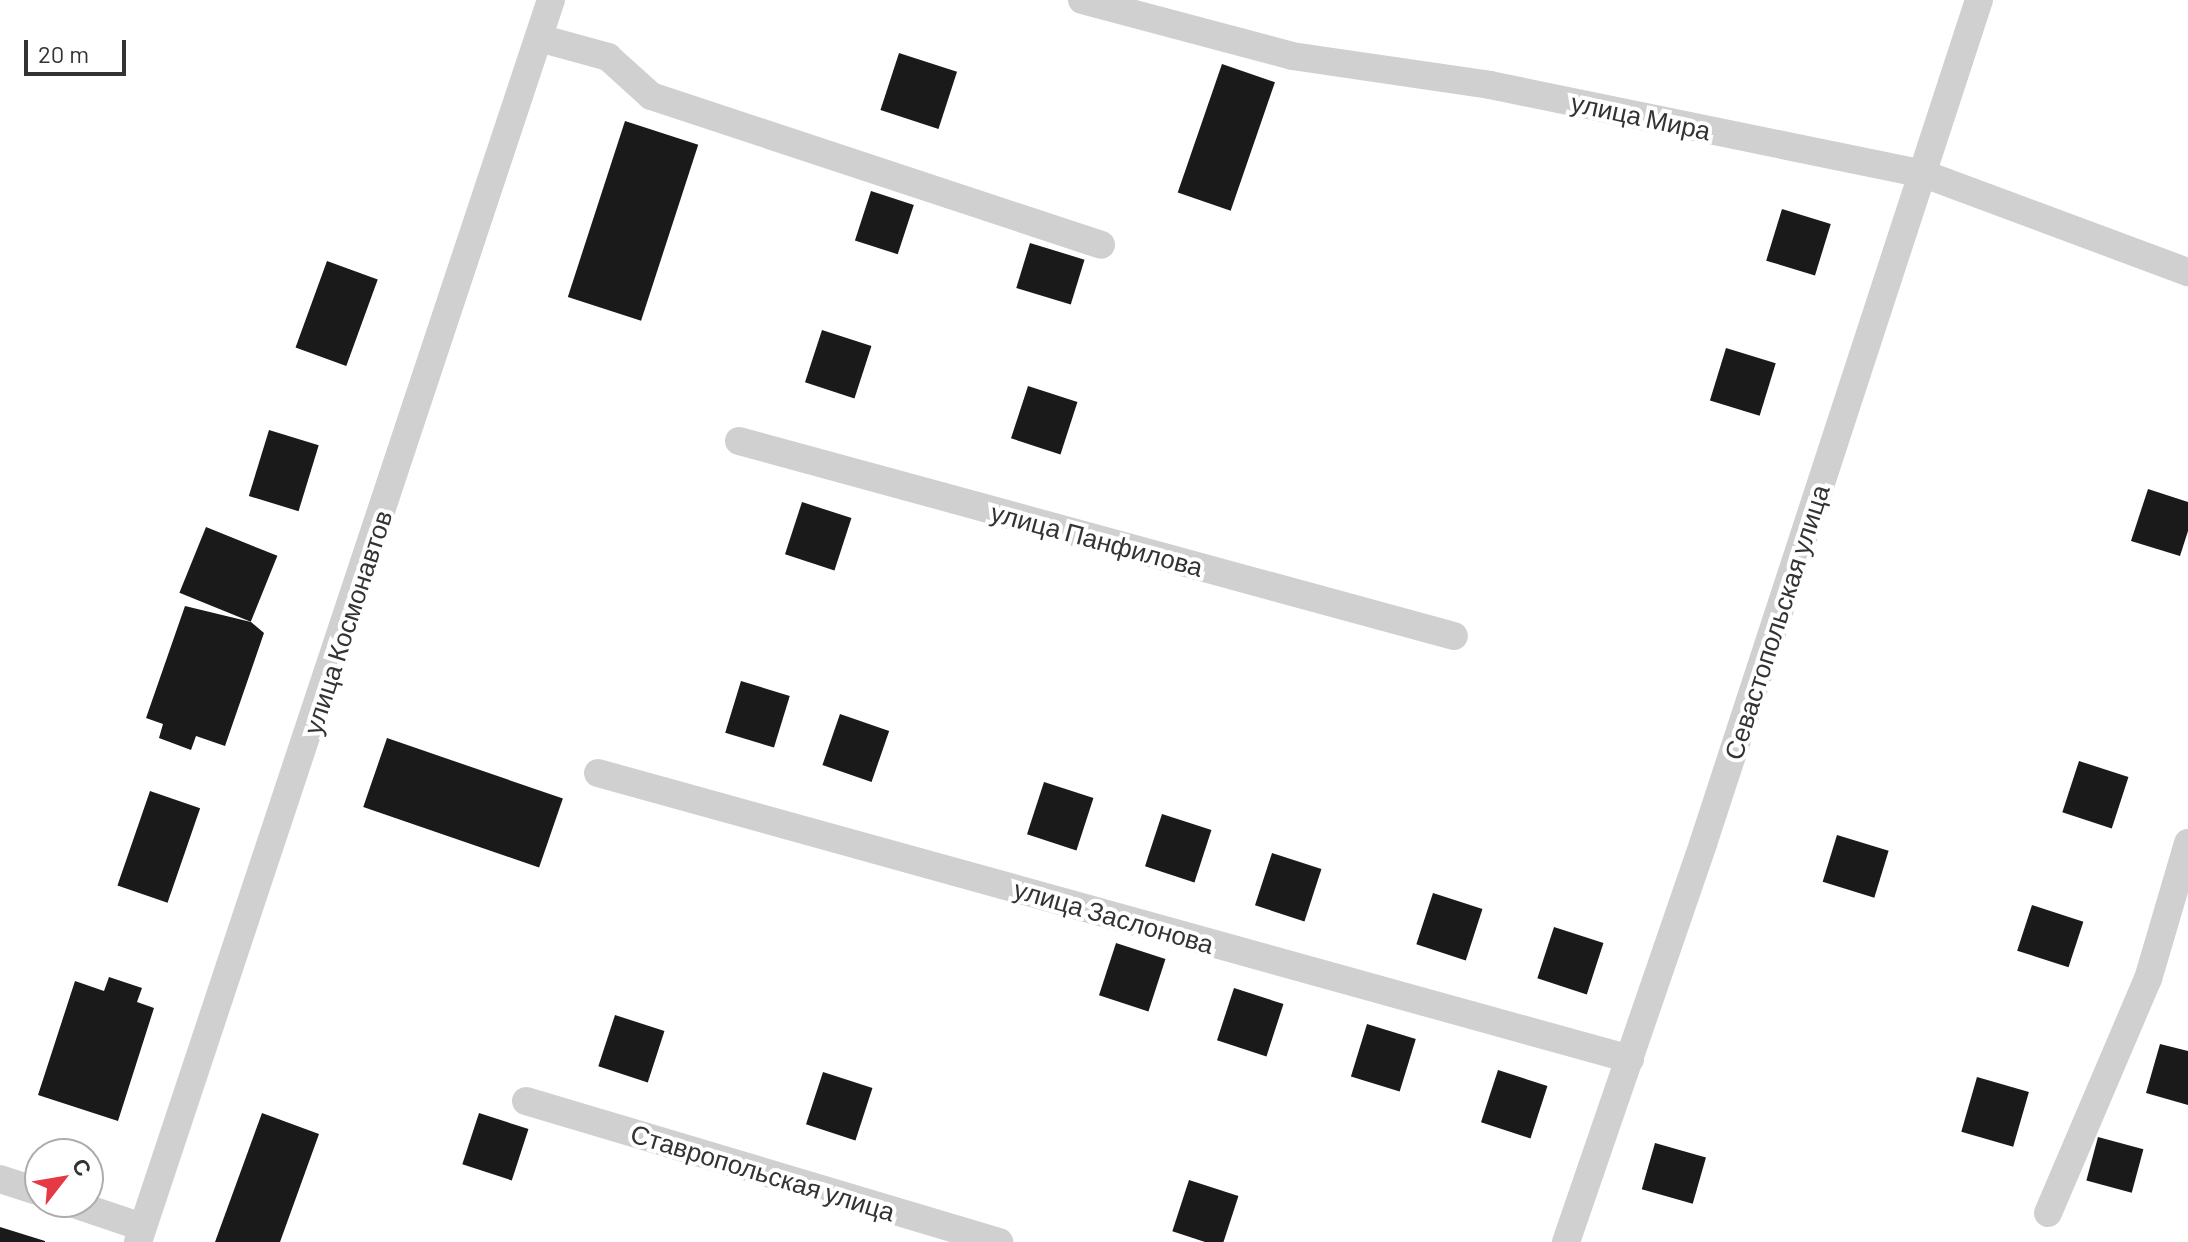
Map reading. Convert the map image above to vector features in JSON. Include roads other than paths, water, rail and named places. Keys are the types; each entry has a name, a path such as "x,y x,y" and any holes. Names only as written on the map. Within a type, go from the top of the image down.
{"street":[{"name":"улица Космонавтов","path":"140,1235 551,0"},
{"name":"улица Мира","path":"1082,0 1292,56 1490,85 1924,174 2188,272"},
{"name":"Севастопольская улица","path":"1566,1242 1630,1059 1979,0"},
{"path":"539,38 608,57 651,96 1101,245"},
{"name":"улица Панфилова","path":"739,441 1454,636"},
{"name":"улица Заслонова","path":"598,773 1630,1059"},
{"path":"2048,1213 2148,979 2182,886 2188,843"},
{"name":"Ставропольская улица","path":"526,1101 999,1242"},
{"path":"0,1179 24,1187"},
{"path":"103,1218 140,1235"}]}
